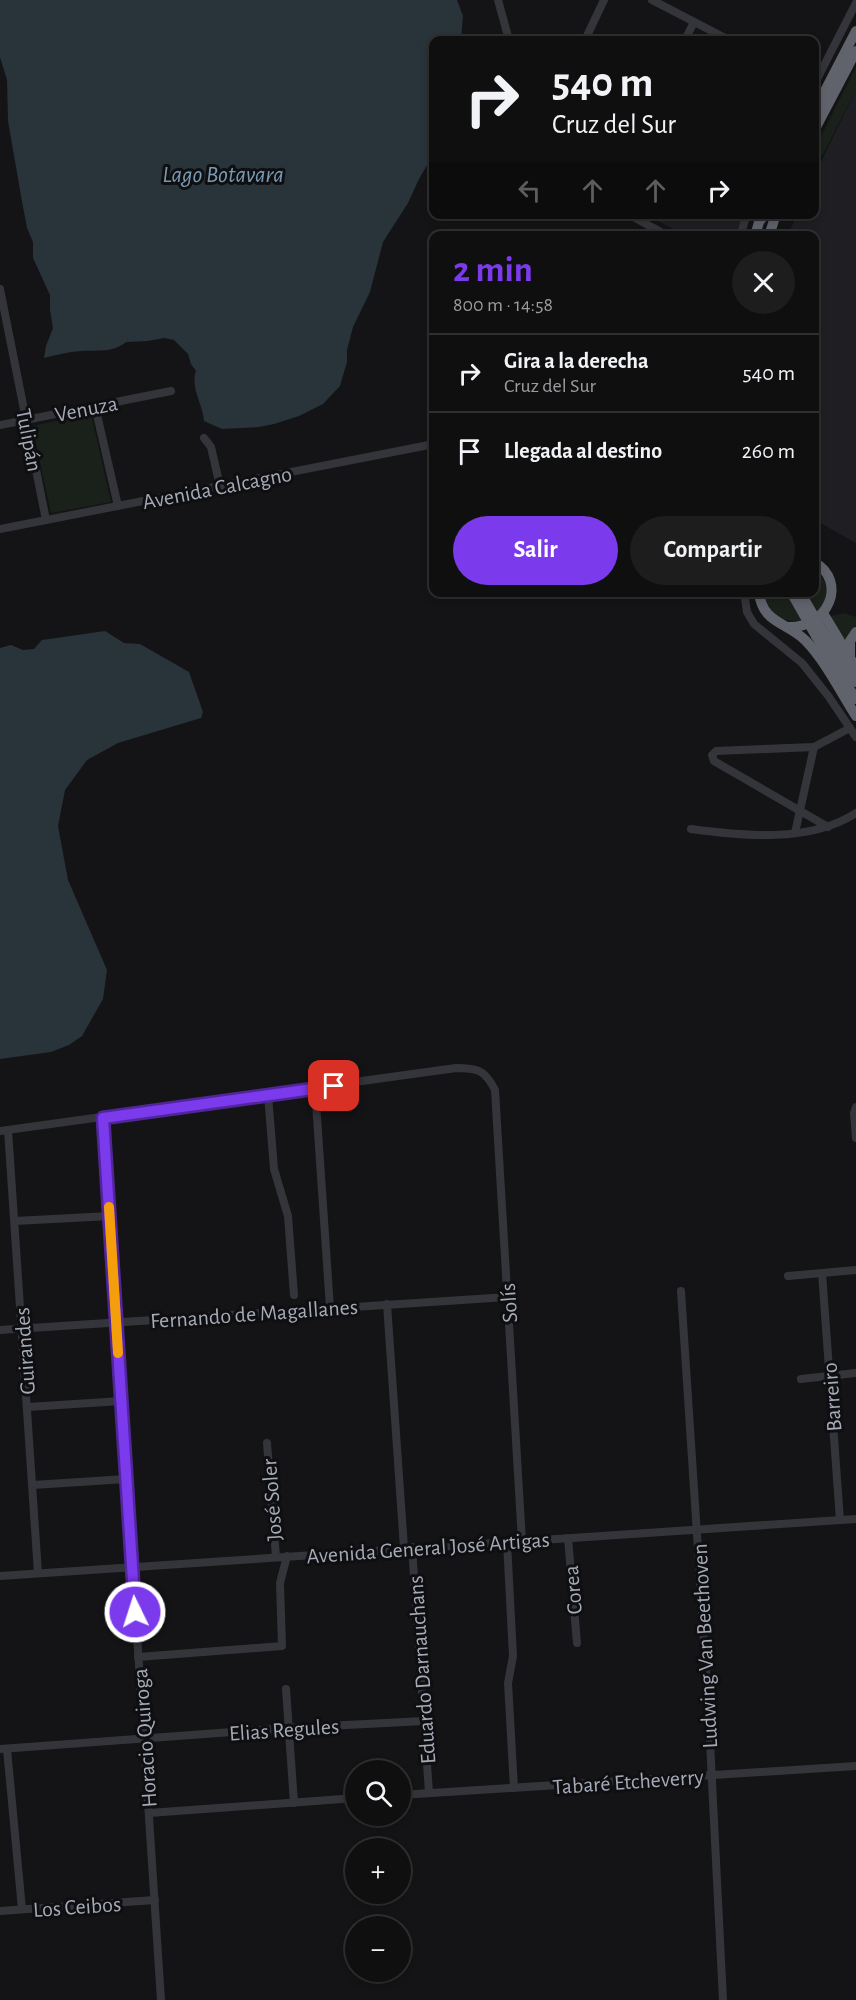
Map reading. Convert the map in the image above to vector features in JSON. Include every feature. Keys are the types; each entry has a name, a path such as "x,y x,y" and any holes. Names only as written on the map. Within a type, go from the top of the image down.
{"highway":[{"path":"819,86 856,31"},
{"path":"819,121 856,51"},
{"path":"788,627 809,624 823,613 830,600 829,578 819,564"},
{"path":"760,597 764,610 771,619 800,635 814,651 856,716"},
{"path":"794,597 856,682"},
{"path":"802,597 819,634 856,699"},
{"path":"823,613 853,664"},
{"path":"853,664 850,641 856,632"}],"street":[{"path":"498,0 508,36"},
{"path":"587,36 604,0"},
{"path":"652,0 721,36"},
{"path":"819,86 856,3"},
{"path":"687,36 694,22"},
{"path":"636,219 659,231"},
{"name":"Tulipán","path":"0,289 46,520"},
{"name":"Venuza","path":"0,425 171,391"},
{"path":"95,406 117,506"},
{"path":"204,438 211,447 220,486"},
{"name":"Avenida Calcagno","path":"0,529 429,445"},
{"path":"745,597 747,612 754,624 802,663 856,737"},
{"path":"764,632 771,619"},
{"path":"828,827 714,761 712,755 716,752 814,747 850,728"},
{"path":"795,832 814,747"},
{"path":"691,829 737,835 795,832 828,827 856,813"},
{"name":"Solís","path":"315,1088 456,1068 472,1068 489,1078 495,1090 522,1541"},
{"path":"4,1130 315,1088 330,1308"},
{"path":"268,1095 274,1169 288,1216 294,1295"},
{"path":"856,1107 854,1113 856,1138"},
{"name":"Horacio Quiroga","path":"103,1118 145,1739 160,2000"},
{"name":"Guirandes","path":"4,1130 15,1221 38,1573"},
{"path":"15,1221 110,1216"},
{"path":"788,1276 856,1270"},
{"name":"Barreiro","path":"822,1273 840,1520"},
{"name":"Ludwing Van Beethoven","path":"681,1291 712,1775 723,2000"},
{"name":"Fernando de Magallanes","path":"0,1330 507,1297"},
{"name":"Eduardo Darnauchans","path":"387,1304 429,1793"},
{"path":"801,1379 856,1373"},
{"path":"28,1407 121,1401"},
{"name":"José Soler","path":"267,1443 276,1557"},
{"path":"33,1485 126,1479"},
{"name":"Avenida General José Artigas","path":"0,1576 856,1519"},
{"name":"Corea","path":"568,1538 577,1643"},
{"path":"507,1542 513,1656 508,1683 514,1788"},
{"path":"138,1657 282,1647 280,1583 287,1556"},
{"path":"286,1689 294,1803"},
{"name":"Elias Regules","path":"4,1749 288,1728 424,1721"},
{"path":"4,1749 22,1909"},
{"name":"Tabaré Etcheverry","path":"411,1794 856,1766"},
{"path":"149,1813 345,1799"},
{"name":"Los Ceibos","path":"0,1911 154,1900"}],"shaded area":[{"path":"856,67 856,90 822,156 819,153 819,140"},
{"path":"856,90 856,543 819,522 819,231 790,231 795,219 819,219 819,166"},
{"path":"654,219 742,219 736,231 677,231"},
{"path":"91,414 111,502 51,513 32,426"},
{"path":"819,572 823,578 826,590 825,600 812,616 791,621 780,618 770,610 764,597 819,597"},
{"path":"844,613 856,617 856,625 845,645 833,626 831,616"}],"water":[{"name":"Lago Botavara","path":"0,0 457,0 463,16 461,36 429,36 429,162 408,203 383,242 370,292 353,327 340,386 323,404 299,416 274,424 222,429 204,421 195,384 196,371 188,354 174,340 164,338 126,342 116,348 76,351 44,358 53,328 50,295 33,258 33,242 27,228 8,121 7,80 0,57"},
{"path":"105,631 124,643 140,644 189,672 203,712 201,718 118,743 87,760 65,790 58,826 68,880 107,970 103,999 82,1036 69,1045 51,1052 0,1059 0,648 11,645 23,650 34,649 42,640"}],"slow traffic":[{"path":"109,1207 118,1353"}],"route":[{"path":"135,1612 103,1118 334,1086"}]}
